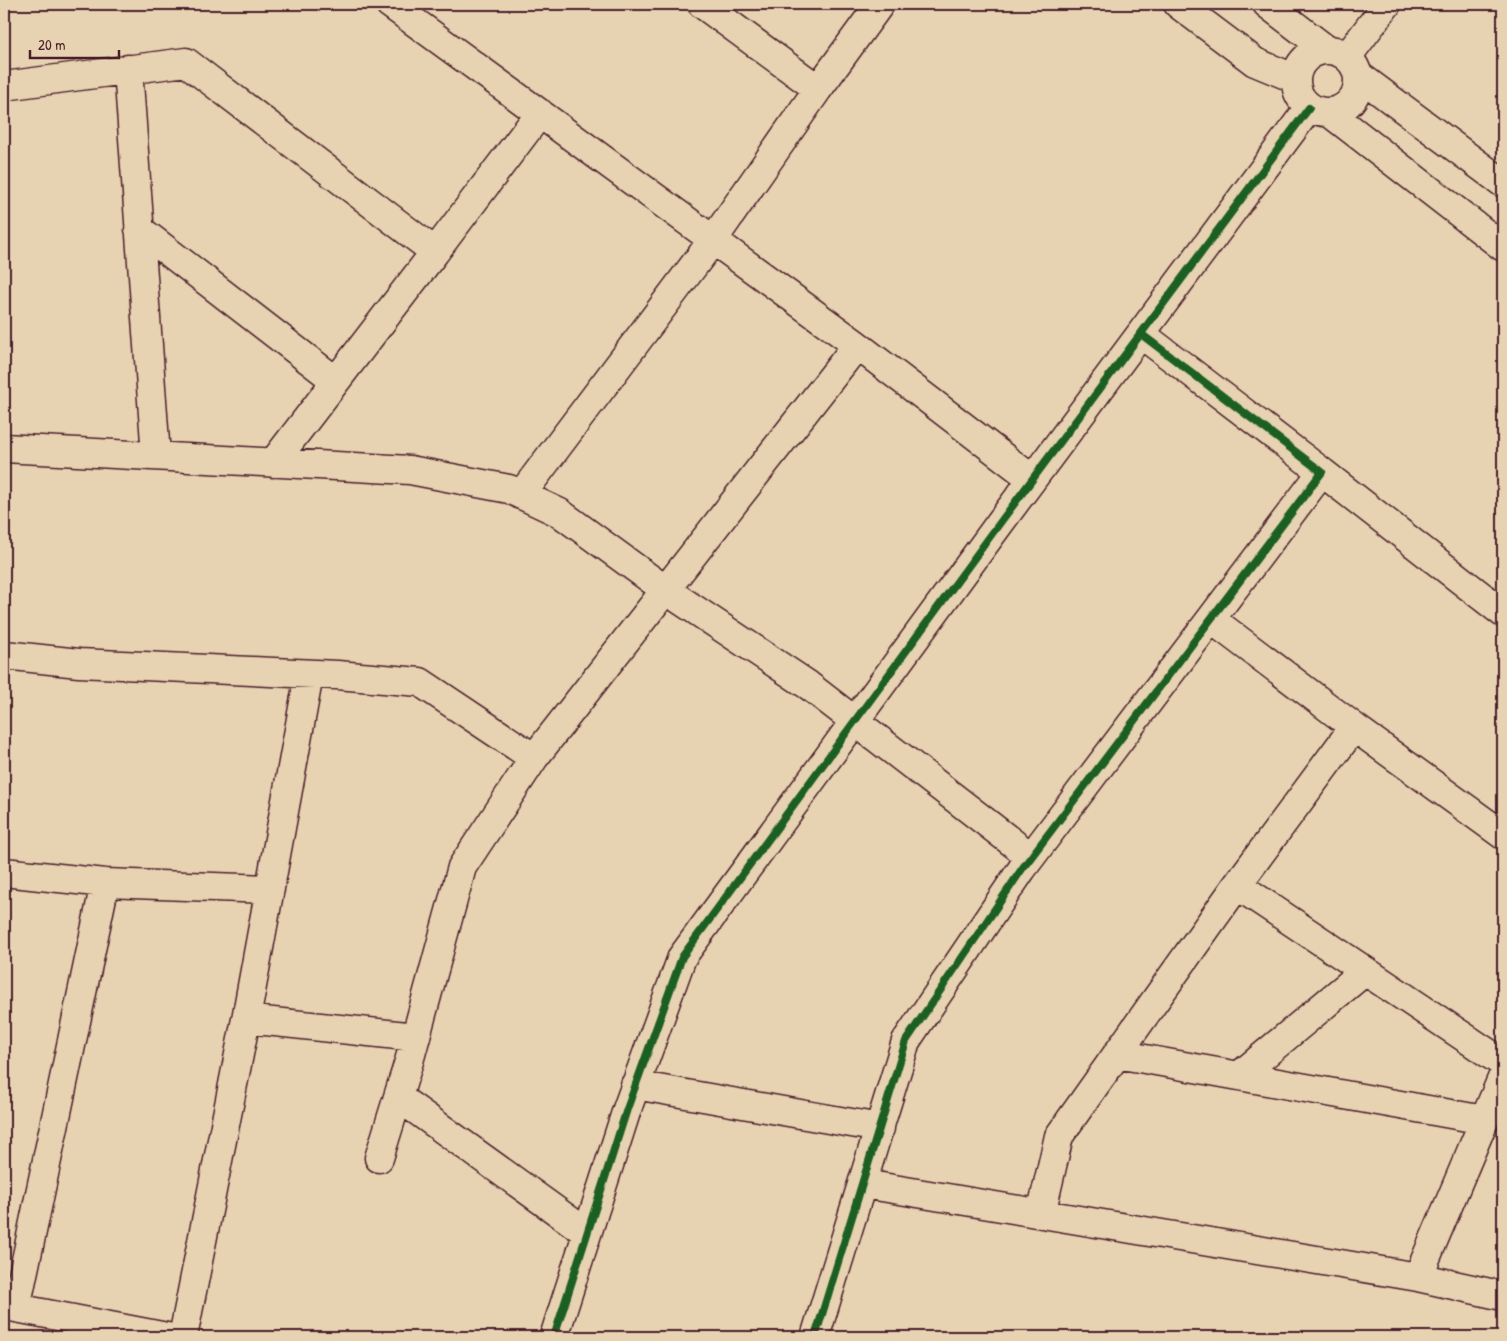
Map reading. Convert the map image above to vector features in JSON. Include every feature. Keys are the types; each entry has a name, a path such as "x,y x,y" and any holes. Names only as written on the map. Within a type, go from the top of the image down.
{"street":[{"path":"390,4 857,346 1032,479"},
{"path":"702,4 818,89"},
{"path":"521,494 712,240 880,4"},
{"path":"1178,4 1255,62 1296,79"},
{"path":"1267,4 1503,183"},
{"path":"1344,61 1387,4"},
{"path":"1344,61 1306,58 1299,67 1296,79 1297,90 1302,100 1320,110 1503,247"},
{"path":"1320,110 1340,110 1349,104 1358,85 1344,61"},
{"path":"4,86 186,62 435,252"},
{"path":"128,69 156,456"},
{"path":"554,1337 635,1085 682,957 1032,479 1141,334 1320,110"},
{"path":"273,463 540,113"},
{"path":"139,229 336,381"},
{"path":"1141,334 1503,613"},
{"path":"379,1158 416,1037 462,867 534,758 667,591 857,346"},
{"path":"4,448 410,470 509,488 560,513 667,591 808,685 1031,857"},
{"path":"815,1337 864,1184 906,1042 1031,857 1322,472"},
{"path":"1211,619 1354,727 1503,835"},
{"path":"4,655 79,663 309,674 420,682 534,758"},
{"path":"183,1337 246,1019 309,674"},
{"path":"1041,1214 1059,1136 1237,885 1354,727"},
{"path":"4,872 105,884 270,889"},
{"path":"105,884 16,1308 167,1337"},
{"path":"1237,885 1503,1063"},
{"path":"1239,1076 1366,971"},
{"path":"246,1019 416,1037"},
{"path":"1117,1054 1484,1120"},
{"path":"1418,1277 1503,1076"},
{"path":"635,1085 880,1128"},
{"path":"398,1097 587,1232"},
{"path":"864,1184 1418,1277 1503,1296"}],"cycle path":[{"path":"554,1337 627,1109 682,957 1002,520 1309,108"},
{"path":"815,1337 906,1041 1022,869 1322,472 1141,334"}]}
